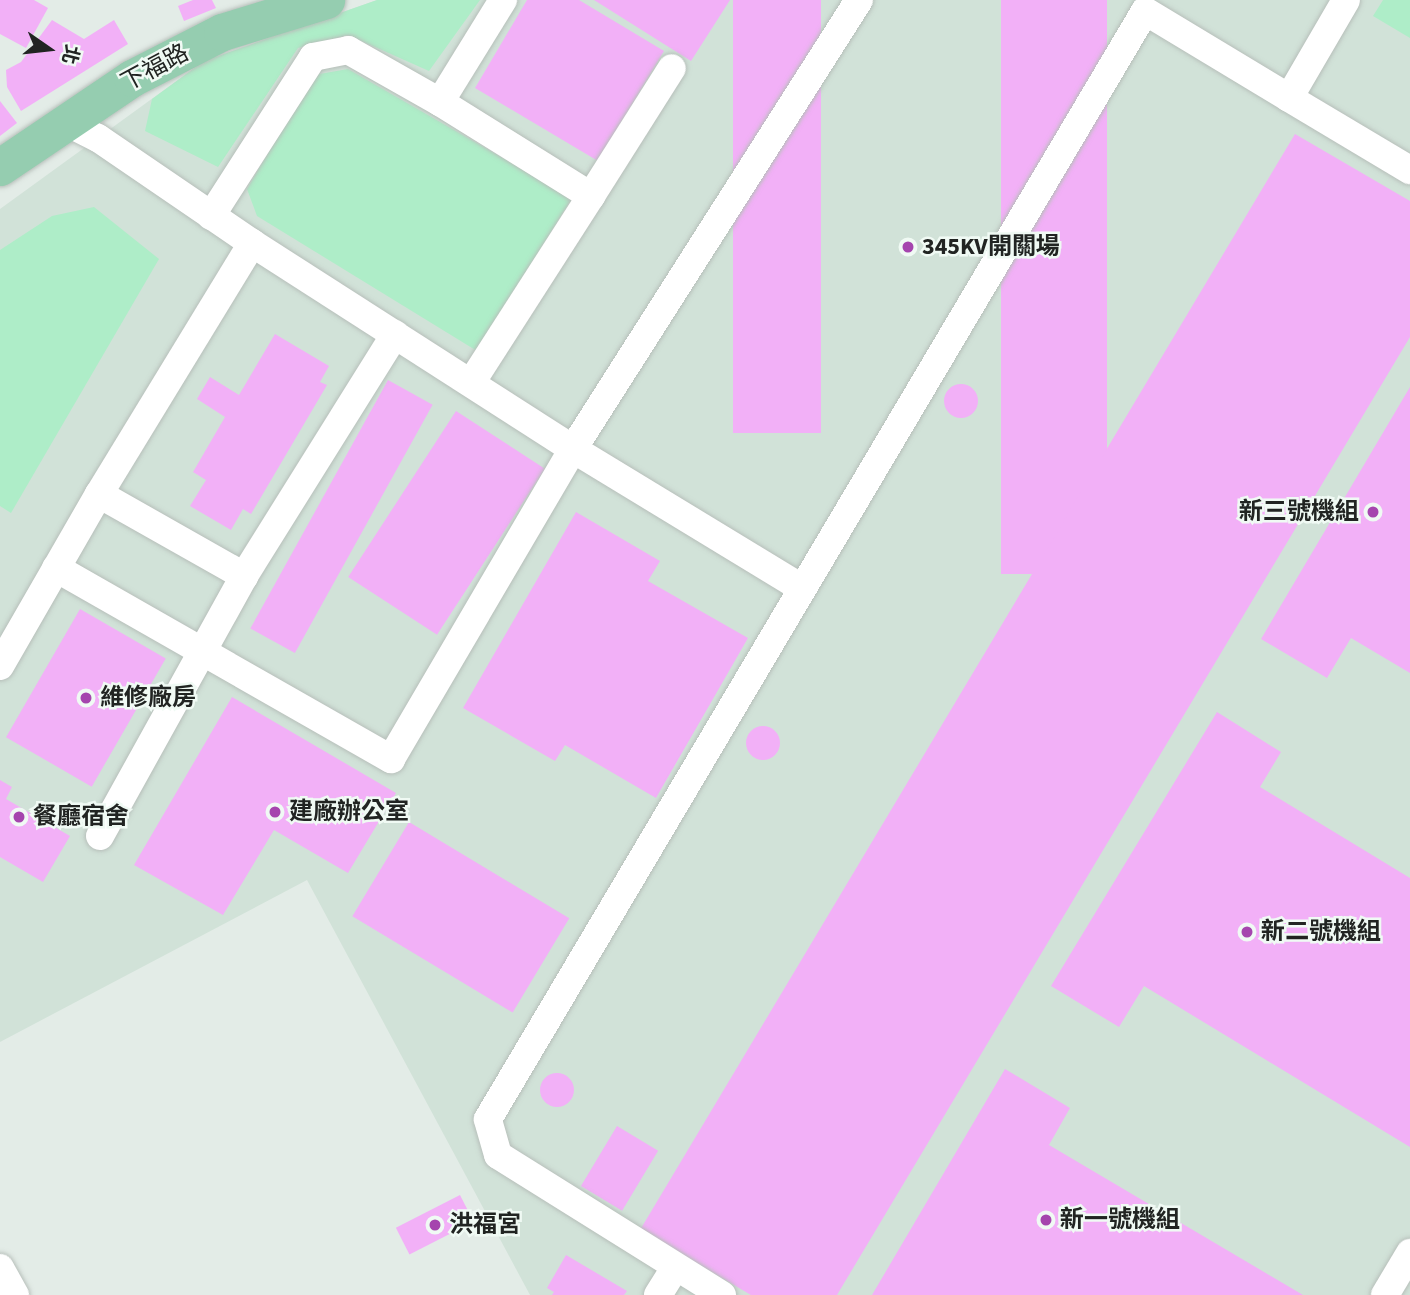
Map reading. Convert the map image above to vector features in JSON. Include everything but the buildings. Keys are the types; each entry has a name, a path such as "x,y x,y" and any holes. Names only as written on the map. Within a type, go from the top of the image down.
{"main road":[{"name":"下福路","path":"0,167 132,78 222,32 326,0"}],"lane":[{"path":"440,102 503,0"},
{"path":"56,568 391,759 573,449 859,0"},
{"path":"1289,98 1346,0"},
{"path":"722,1295 498,1155 488,1119 1145,11 1410,170"},
{"path":"211,216 313,57 348,50 440,102 591,196"},
{"path":"471,383 673,68"},
{"path":"66,122 97,138 252,243 573,449 802,588"},
{"path":"0,666 99,494 252,243"},
{"path":"100,836 244,576 395,334"},
{"path":"99,494 244,576"},
{"path":"1385,1295 1410,1253"},
{"path":"0,1268 15,1295"},
{"path":"658,1295 675,1268"}],"shaded area":[{"path":"377,0 1410,0 1410,1295 530,1295 307,880 0,1042 0,209 204,61"}],"green space":[{"path":"377,0 480,0 429,71 348,35 298,48 218,167 145,131 152,99 204,61"},
{"path":"1383,0 1410,0 1410,38 1373,16"},
{"path":"348,69 572,198 477,351 257,216 247,189 314,75"},
{"path":"94,207 159,259 11,513 0,506 0,250 52,216"}],"place":[{"name":"345KV開關場","path":"908,247"},
{"name":"新三號機組","path":"1373,512"},
{"name":"維修廠房","path":"86,698"},
{"name":"建廠辦公室","path":"275,812"},
{"name":"餐廳宿舍","path":"19,817"},
{"name":"新二號機組","path":"1247,932"},
{"name":"新一號機組","path":"1046,1220"},
{"name":"洪福宮","path":"435,1225"}]}
